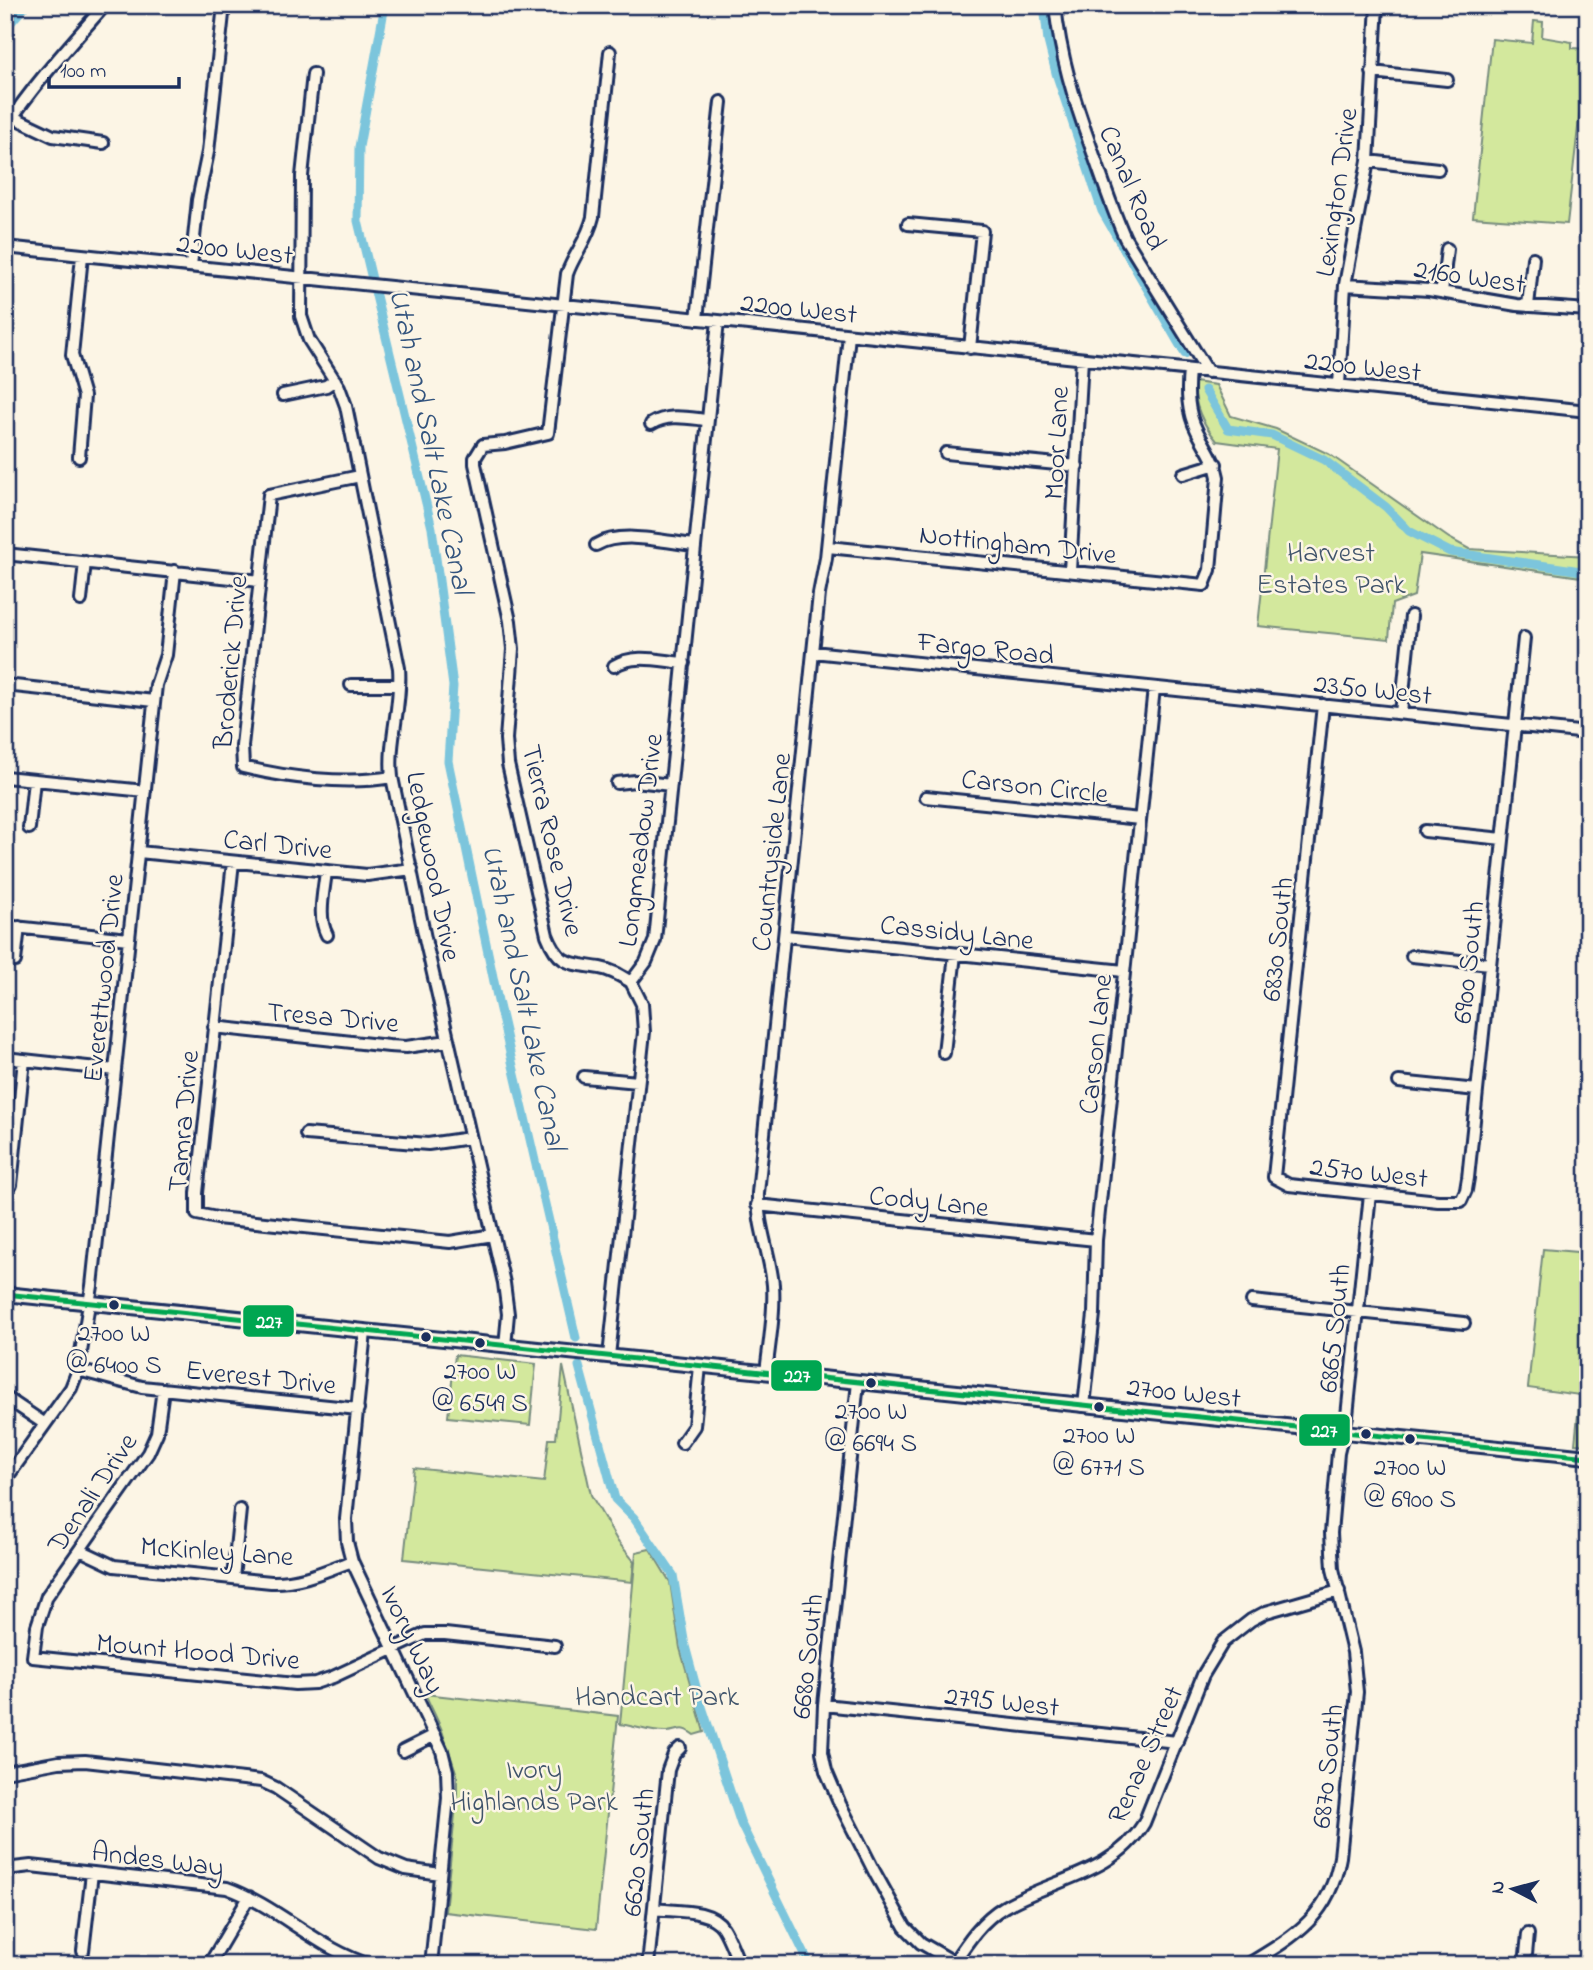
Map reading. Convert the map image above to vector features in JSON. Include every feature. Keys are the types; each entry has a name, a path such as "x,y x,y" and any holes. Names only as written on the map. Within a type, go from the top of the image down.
{"main road":[{"name":"2700 West","path":"5,1294 1588,1457"}],"street":[{"path":"5,128 43,75 105,5"},
{"path":"191,266 197,209 208,152 224,5"},
{"name":"Canal Road","path":"1055,5 1062,57 1070,89 1116,217 1125,238 1208,372"},
{"name":"Lexington Drive","path":"1339,385 1345,285 1368,161 1377,5"},
{"name":"Tierra Rose Drive","path":"610,52 593,217 586,239 567,274 548,433 483,445 475,458 475,464 507,608 513,649 506,739 508,764 547,935 553,950 562,959 579,966 610,970 631,982"},
{"path":"1372,72 1447,80"},
{"name":"Ledgewood Drive","path":"313,74 302,176 302,316 304,328 335,380 346,405 399,668 391,755 392,777 448,1041 508,1303 505,1346"},
{"path":"697,318 721,102"},
{"path":"13,117 53,136 103,143"},
{"path":"1368,161 1438,169"},
{"path":"908,224 982,231 970,348"},
{"name":"2200 West","path":"5,247 1588,411"},
{"path":"1442,292 1447,250"},
{"path":"79,457 84,396 72,355 82,256"},
{"path":"1528,306 1533,258"},
{"name":"2160 West","path":"1345,285 1442,292 1528,306 1588,310"},
{"name":"Longmeadow Drive","path":"609,1356 644,1017 638,991 631,982 646,962 655,940 718,321"},
{"name":"Countryside Lane","path":"766,1373 773,1287 757,1205 819,594 828,547 849,335"},
{"name":"Moor Lane","path":"1070,571 1082,359"},
{"path":"1183,474 1216,464 1192,420 1188,396 1189,370"},
{"path":"284,395 326,386 335,380"},
{"path":"651,424 660,418 669,417 707,420"},
{"path":"946,453 1077,466"},
{"name":"Nottingham Drive","path":"828,547 1204,585 1210,570 1217,498 1216,464"},
{"name":"Broderick Drive","path":"360,476 269,495 242,746 243,767 262,772 351,781 392,777"},
{"path":"596,545 606,539 619,537 694,545"},
{"path":"5,554 260,580"},
{"path":"81,600 85,562"},
{"name":"Everettwood Drive","path":"5,1480 71,1388 78,1370 90,1303 155,701 164,660 174,571"},
{"path":"1401,713 1411,616"},
{"name":"6900 South","path":"1461,1201 1468,1178 1524,638"},
{"name":"Fargo Road","path":"813,652 1154,688"},
{"path":"614,666 633,658 684,663"},
{"path":"5,685 155,701"},
{"path":"351,685 399,685"},
{"name":"2350 West","path":"1154,688 1588,733"},
{"name":"Carson Lane","path":"1084,1406 1094,1314 1096,1240 1154,688"},
{"name":"6830 South","path":"1274,1177 1323,705"},
{"path":"5,777 145,791"},
{"path":"29,828 34,780"},
{"path":"617,783 635,781 671,785"},
{"name":"Carson Circle","path":"926,797 1140,819"},
{"path":"1425,831 1503,839"},
{"name":"Carl Drive","path":"139,852 376,875 412,869"},
{"name":"Tamra Drive","path":"233,862 197,1193 197,1214 450,1242 493,1235"},
{"path":"326,871 322,913 327,935"},
{"path":"5,926 129,939"},
{"path":"15,961 19,927"},
{"name":"Cassidy Lane","path":"785,936 1124,971"},
{"path":"944,1053 955,954"},
{"path":"1412,956 1490,964"},
{"name":"Tresa Drive","path":"214,1027 389,1046 448,1041"},
{"path":"5,1058 115,1070"},
{"path":"11,1185 24,1060"},
{"path":"584,1077 639,1082"},
{"path":"1399,1082 1477,1090"},
{"path":"306,1134 428,1144 471,1138"},
{"name":"2570 West","path":"1274,1177 1289,1185 1451,1203 1461,1201"},
{"name":"6865 South","path":"1339,1591 1333,1569 1331,1533 1338,1452 1347,1416 1370,1194"},
{"name":"Cody Lane","path":"757,1205 1096,1240"},
{"path":"1252,1301 1464,1323"},
{"name":"Ivory Way","path":"365,1332 346,1519 347,1542 352,1561 445,1761 449,1784 431,1965"},
{"path":"682,1443 694,1426 700,1366"},
{"name":"Everest Drive","path":"78,1370 121,1383 163,1389 358,1409"},
{"name":"6680 South","path":"858,1382 824,1705 822,1752 826,1771 840,1804 899,1918 922,1943 957,1963"},
{"name":"Denali Drive","path":"33,1657 40,1611 47,1596 148,1453 157,1433 163,1389"},
{"path":"5,1397 46,1424"},
{"path":"233,1578 240,1510"},
{"name":"McKinley Lane","path":"80,1549 114,1566 287,1583 352,1561"},
{"name":"Renae Street","path":"957,1963 979,1928 1004,1907 1099,1866 1133,1841 1144,1823 1203,1675 1223,1642 1266,1612 1339,1591"},
{"name":"6870 South","path":"1247,1965 1308,1925 1326,1900 1338,1872 1357,1692 1353,1652 1339,1591"},
{"name":"Mount Hood Drive","path":"33,1657 295,1684 315,1683 334,1676 418,1636 435,1634 555,1646"},
{"name":"2795 West","path":"824,1705 1177,1742"},
{"path":"403,1751 435,1735"},
{"name":"6620 South","path":"648,1965 668,1770 674,1754 680,1748"},
{"path":"5,1772 59,1762 85,1761 261,1781 276,1788 386,1862 406,1869 440,1874"},
{"name":"Andes Way","path":"5,1869 31,1866 227,1888 249,1897 346,1961 371,1965"},
{"path":"83,1951 92,1872"},
{"path":"209,1965 249,1897"},
{"path":"654,1909 710,1917 723,1928 740,1965"},
{"path":"1525,1965 1528,1934"}],"green space":[{"path":"1534,21 1543,22 1542,37 1572,42 1572,48 1587,49 1567,224 1473,217 1492,39 1532,43"},
{"name":"Harvest Estates Park","path":"1194,382 1216,385 1231,416 1276,429 1329,454 1449,538 1469,549 1588,556 1588,578 1420,554 1414,596 1392,604 1389,639 1258,626 1277,449 1217,441 1200,414 1195,399"},
{"path":"1543,1249 1588,1253 1588,1445 1575,1444 1580,1395 1528,1388"},
{"path":"455,1355 536,1364 530,1425 448,1417"},
{"path":"563,1366 591,1495 618,1542 634,1561 632,1582 404,1559 414,1468 544,1482 549,1439 556,1439"},
{"name":"Handcart Park","path":"650,1549 670,1582 680,1648 704,1732 694,1735 683,1729 662,1732 620,1724 636,1552"},
{"name":"Ivory Highlands Park","path":"425,1694 618,1716 596,1929 445,1912 457,1775 441,1728"}],"waterway":[{"name":"Utah and Salt Lake Canal","path":"5,29 26,5"},
{"name":"Utah and Salt Lake Canal","path":"385,5 359,147 358,221 432,528 453,686 448,761 498,1001 576,1338"},
{"path":"1044,5 1048,41 1056,73 1102,211 1185,354"},
{"path":"1205,390 1228,429 1272,435 1324,460 1386,507 1409,531 1450,552 1588,572"},
{"name":"Utah and Salt Lake Canal","path":"579,1366 615,1499 634,1518 673,1575 685,1646 699,1698 741,1824 810,1965"}],"transit line":[{"name":"227","path":"5,1294 1588,1457"}],"place":[{"name":"2700 W @ 6400 S","path":"114,1305"},
{"name":"2700 W @ 6549 S","path":"480,1343"},
{"name":"2700 W @ 6694 S","path":"871,1383"},
{"name":"2700 W @ 6771 S","path":"1099,1407"},
{"name":"2700 W @ 6900 S","path":"1410,1439"}]}
